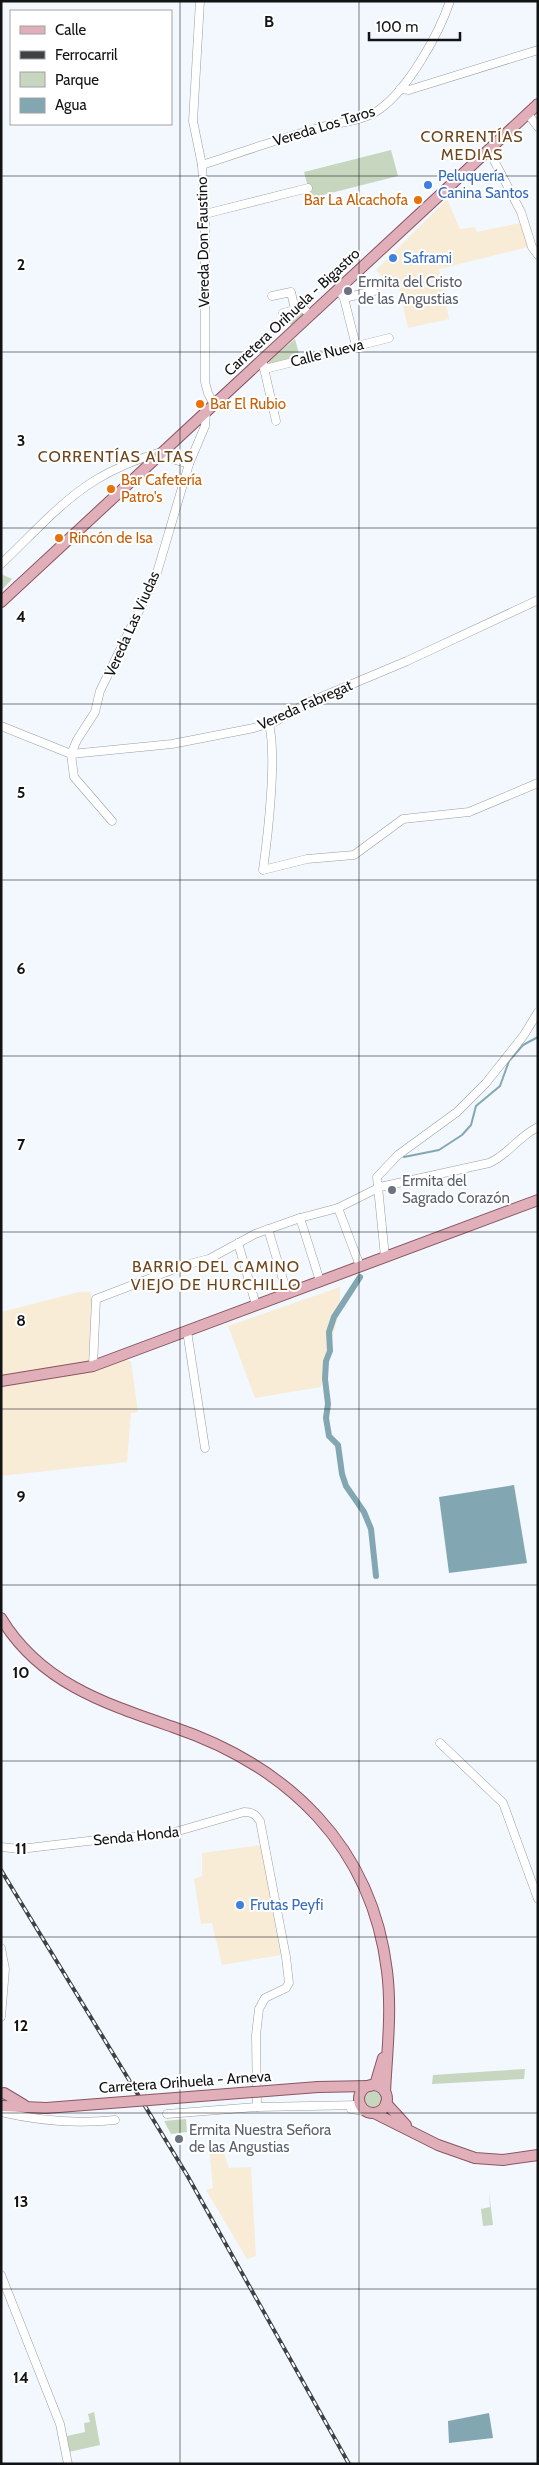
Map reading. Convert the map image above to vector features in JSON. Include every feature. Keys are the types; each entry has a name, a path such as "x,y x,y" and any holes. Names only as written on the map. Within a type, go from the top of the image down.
{"main road":[{"name":"Carretera Orihuela - Bigastro","path":"1,602 210,408 263,364 310,315 538,104"},
{"path":"1,1381 93,1366 538,1200"},
{"path":"1,1618 25,1648 59,1679 106,1705 208,1739 241,1755 281,1782 307,1805 326,1826 353,1866 374,1913 382,1940 387,1971 390,2001 386,2103 382,2110 372,2112"},
{"path":"360,2101 364,2090 372,2086 387,2043"},
{"path":"340,2086 372,2112 412,2130 438,2145 475,2158 502,2160 538,2155"},
{"path":"372,2086 385,2092"},
{"name":"Carretera Orihuela - Arneva","path":"2,2109 46,2108 318,2087 372,2086"},
{"path":"2,2109 3,2091"},
{"name":"Carretera Orihuela - Arneva","path":"3,2091 17,2102 32,2107"},
{"path":"386,2103 412,2130"}],"street":[{"name":"Vereda Don Faustino","path":"200,1 192,121 202,165 205,214 206,382 210,408"},
{"name":"Vereda Los Taros","path":"202,165 278,139 380,110 400,89 443,22 450,1"},
{"path":"400,89 409,90 538,50"},
{"path":"528,114 538,127"},
{"path":"488,150 521,212 532,247 538,255"},
{"path":"205,214 308,188"},
{"path":"338,289 344,298 356,346"},
{"path":"344,298 374,291"},
{"path":"272,296 291,292 295,310"},
{"path":"283,313 303,308 310,315"},
{"name":"Calle Nueva","path":"263,364 389,338"},
{"path":"263,364 276,421"},
{"name":"Vereda Las Viudas","path":"72,754 77,740 95,712 100,691 153,582 189,464 205,426 210,408"},
{"path":"1,564 56,510 93,482 130,462 161,453 189,464"},
{"name":"Vereda Fabregat","path":"1,726 72,754 172,744 269,724 307,703 407,661 538,600"},
{"path":"269,724 272,736 263,870 307,859 354,855 403,819 469,812 521,792 538,783"},
{"path":"72,754 74,777 112,821"},
{"path":"385,1257 380,1187 377,1177 385,1167 457,1112 486,1083 524,1036 538,1012"},
{"path":"93,1366 96,1299 185,1265 209,1259 268,1229 338,1208 380,1187 489,1163 497,1159 526,1134 538,1127"},
{"path":"338,1208 360,1266"},
{"path":"300,1218 320,1281"},
{"path":"268,1229 287,1293"},
{"path":"238,1243 256,1305"},
{"path":"186,1331 205,1448"},
{"path":"440,1743 503,1803 538,1899"},
{"name":"Senda Honda","path":"1,1847 20,1849 88,1840 168,1834 244,1812 253,1813 257,1816 260,1821 286,1957 288,1983 286,1988 265,1998 259,2009 256,2035 257,2107"},
{"path":"1,1948 5,1969 1,2017"},
{"path":"334,2107 360,2101"},
{"path":"167,2114 257,2107 334,2107 372,2112"},
{"path":"2,2109 66,2122 116,2120"},
{"path":"1,2275 60,2424 68,2464"}],"shaded area":[{"path":"447,199 460,229 475,227 477,232 524,222 528,247 439,269 449,319 408,328 398,283 389,285 376,270"},
{"path":"340,1287 340,1307 321,1387 255,1398 228,1326"},
{"path":"79,1292 91,1292 99,1358 131,1361 138,1412 131,1413 127,1462 1,1476 1,1312"},
{"path":"261,1845 281,1955 222,1965 212,1923 201,1924 194,1879 202,1876 202,1853"},
{"path":"221,2144 229,2168 251,2167 256,2256 247,2259 206,2190 213,2188 209,2147"}],"green space":[{"path":"391,150 398,176 311,198 304,172"},
{"path":"300,310 304,314 291,325 282,315"},
{"path":"295,339 300,357 270,366 268,361"},
{"path":"1,574 12,579 1,591"},
{"path":"525,2069 524,2079 432,2084 433,2075"},
{"path":"373,2090 379,2093 382,2099 379,2105 373,2108 367,2105 364,2099 367,2093"},
{"path":"186,2119 187,2132 171,2134 164,2121"},
{"path":"489,2192 493,2225 483,2226 481,2209 490,2207"},
{"path":"94,2412 100,2445 69,2452 67,2436 85,2432 84,2423 90,2422 88,2414"}],"water":[{"path":"514,1485 527,1563 449,1573 439,1497"},
{"path":"489,2413 493,2438 449,2443 448,2421"}],"waterway":[{"path":"404,1157 439,1150 462,1135 471,1125 476,1106 500,1086 509,1061 523,1045 538,1037"},
{"path":"360,1277 334,1317 329,1332 330,1351 326,1361 325,1379 328,1404 326,1418 329,1436 338,1445 342,1474 346,1486 364,1512 371,1529 376,1576"}],"railway":[{"path":"1,1870 187,2175 349,2464"}],"place":[{"name":"Peluquería Canina Santos","path":"428,185"},
{"name":"Bar La Alcachofa","path":"418,200"},
{"name":"Saframi","path":"393,258"},
{"name":"Ermita del Cristo de las Angustias","path":"348,291"},
{"name":"Bar El Rubio","path":"200,404"},
{"name":"Bar Cafetería Patro's","path":"111,489"},
{"name":"Rincón de Isa","path":"59,538"},
{"name":"Ermita del Sagrado Corazón","path":"392,1190"},
{"name":"Frutas Peyfi","path":"240,1905"},
{"name":"Ermita Nuestra Señora de las Angustias","path":"179,2139"}],"district":[{"name":"CORRENTÍAS MEDIAS","path":"472,145"},
{"name":"CORRENTÍAS ALTAS","path":"116,456"},
{"name":"BARRIO DEL CAMINO VIEJO DE HURCHILLO","path":"216,1275"}]}
